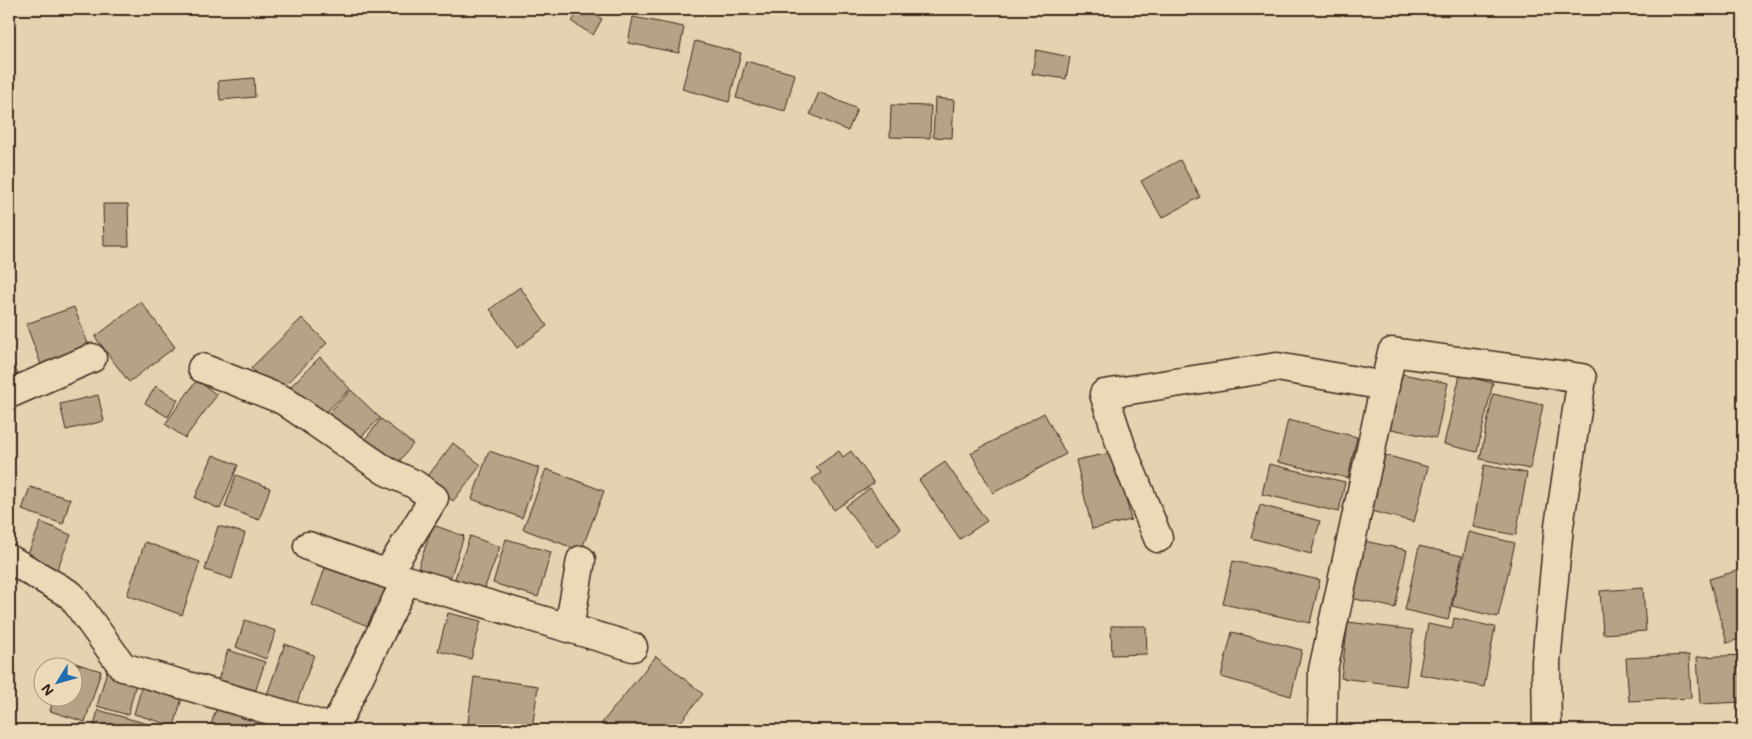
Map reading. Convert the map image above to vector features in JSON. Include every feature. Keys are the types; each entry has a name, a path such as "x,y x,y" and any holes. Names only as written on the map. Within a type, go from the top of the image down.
{"street":[{"path":"1322,730 1323,670 1392,352 1582,378 1559,526 1546,662 1547,730"},
{"path":"9,394 92,358"},
{"path":"1158,538 1121,446 1104,394 1277,367 1385,386"},
{"path":"9,559 71,595 123,667 336,730 397,577 434,498 414,484 386,471 283,400 202,368"},
{"path":"308,546 397,577 633,647"},
{"path":"569,628 581,560"}],"building":[{"path":"579,9 584,9 602,19 593,35 572,22"},
{"path":"633,17 684,27 679,53 628,43"},
{"path":"695,41 741,53 729,102 682,89"},
{"path":"1036,50 1070,57 1066,79 1032,74"},
{"path":"746,61 795,74 785,111 736,98"},
{"path":"254,78 255,97 220,100 218,81"},
{"path":"819,92 857,109 848,131 810,114"},
{"path":"935,98 954,100 952,138 933,137"},
{"path":"891,105 931,106 930,138 890,137"},
{"path":"1180,160 1200,197 1162,218 1141,181"},
{"path":"103,204 128,204 129,246 104,246"},
{"path":"520,287 547,326 517,348 490,309"},
{"path":"141,302 175,347 129,382 95,337"},
{"path":"74,307 90,349 42,367 26,324"},
{"path":"302,318 327,343 277,394 251,368"},
{"path":"9,353 21,382 9,387"},
{"path":"320,357 350,389 319,419 289,388"},
{"path":"1397,373 1448,383 1436,438 1386,428"},
{"path":"1460,375 1493,383 1477,452 1444,444"},
{"path":"197,380 217,395 185,438 165,424"},
{"path":"156,386 178,400 168,417 145,403"},
{"path":"351,390 380,418 355,443 327,415"},
{"path":"1493,394 1543,405 1530,469 1480,459"},
{"path":"98,395 104,421 66,430 60,404"},
{"path":"1044,413 1066,454 993,493 971,453"},
{"path":"381,419 413,444 393,469 362,443"},
{"path":"1288,420 1357,437 1348,478 1278,462"},
{"path":"453,443 481,465 453,501 425,480"},
{"path":"489,451 539,468 522,518 472,499"},
{"path":"839,451 843,457 851,451 874,483 834,510 812,479 821,473 816,467"},
{"path":"1115,452 1131,520 1092,529 1076,460"},
{"path":"213,455 238,465 220,509 195,498"},
{"path":"1385,455 1428,467 1414,522 1371,511"},
{"path":"945,462 987,521 960,539 919,480"},
{"path":"1269,464 1345,482 1339,512 1262,494"},
{"path":"1484,465 1527,473 1516,535 1473,527"},
{"path":"546,469 604,491 581,551 523,529"},
{"path":"236,475 270,488 259,520 225,507"},
{"path":"30,487 70,499 63,524 22,510"},
{"path":"870,488 901,529 877,547 845,507"},
{"path":"9,496 16,499 9,517"},
{"path":"1260,505 1320,521 1311,554 1251,538"},
{"path":"41,522 71,535 53,579 23,566"},
{"path":"433,525 464,536 448,585 416,574"},
{"path":"218,526 245,533 232,579 205,570"},
{"path":"1469,532 1515,543 1498,617 1452,606"},
{"path":"470,536 500,547 482,595 453,584"},
{"path":"506,539 551,552 538,597 493,583"},
{"path":"1364,541 1407,550 1395,608 1351,598"},
{"path":"145,542 200,562 182,615 127,595"},
{"path":"1419,546 1462,556 1448,620 1405,610"},
{"path":"1233,561 1320,580 1310,623 1223,604"},
{"path":"326,565 388,588 374,628 312,605"},
{"path":"1743,569 1743,638 1727,643 1709,579"},
{"path":"1643,588 1646,631 1603,634 1600,591"},
{"path":"448,613 481,621 471,659 438,651"},
{"path":"1454,618 1495,627 1484,687 1419,674 1428,624 1452,629"},
{"path":"245,620 276,631 266,659 236,647"},
{"path":"1348,622 1413,630 1406,686 1341,678"},
{"path":"1111,626 1146,626 1147,654 1112,655"},
{"path":"1232,632 1302,650 1291,696 1221,677"},
{"path":"285,644 314,655 294,711 265,700"},
{"path":"228,650 265,662 254,695 217,683"},
{"path":"1689,655 1691,698 1629,701 1626,658"},
{"path":"1743,655 1743,702 1700,704 1697,657"},
{"path":"656,656 703,694 674,730 609,730 601,724"},
{"path":"82,665 101,671 85,722 50,711 51,706 82,706"},
{"path":"108,667 138,675 128,715 97,706"},
{"path":"474,677 538,686 532,730 467,730"},
{"path":"144,679 184,691 174,726 134,714"},
{"path":"218,704 270,720 267,730 209,730"},
{"path":"98,710 169,730 93,730"}]}
